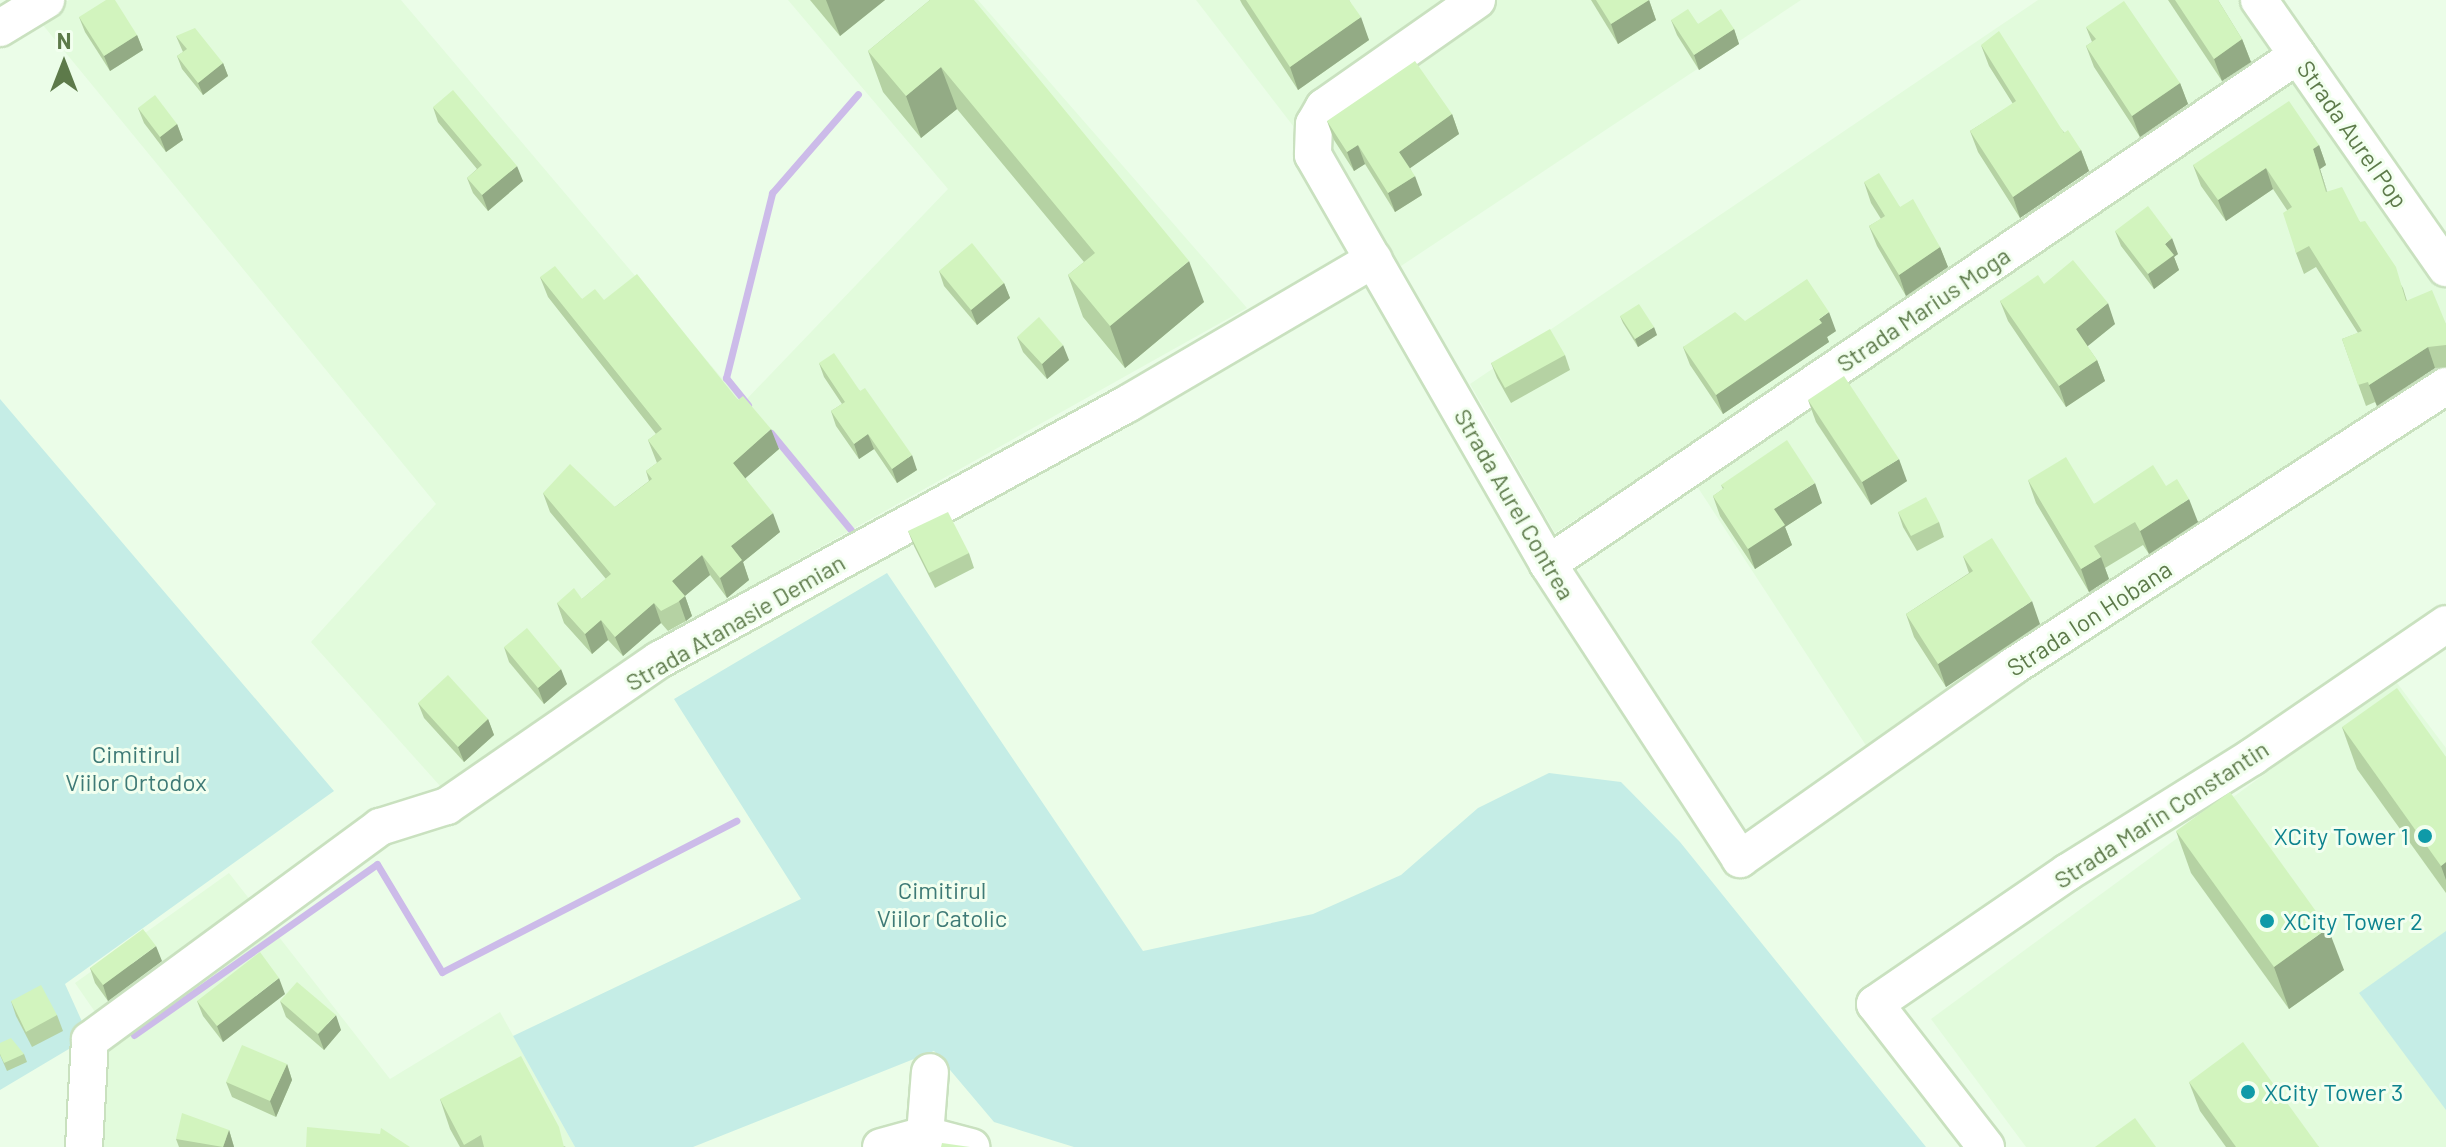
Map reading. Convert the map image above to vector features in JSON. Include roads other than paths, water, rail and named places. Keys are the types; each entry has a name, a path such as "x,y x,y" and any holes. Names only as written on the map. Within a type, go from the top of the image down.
{"street":[{"path":"0,28 46,0"},
{"name":"Strada Aurel Contrea","path":"1477,0 1324,107 1311,138 1313,155 1548,564 1740,859"},
{"name":"Strada Aurel Pop","path":"2259,0 2446,268"},
{"name":"Strada Marius Moga","path":"1548,564 2298,55"},
{"name":"Strada Atanasie Demian","path":"84,1147 90,1040 380,827 447,806 659,660 1127,404 1374,259"},
{"name":"Strada Ion Hobana","path":"1740,859 2012,667 2446,386"},
{"name":"Strada Marin Constantin","path":"1986,1147 1875,1004 2446,624"},
{"path":"925,1135 930,1072"},
{"path":"881,1147 925,1135 971,1147"}],"waterway":[{"path":"748,405 726,378 772,193 858,94"},
{"path":"771,433 856,536"},
{"path":"134,1035 377,864 442,972 736,821"}],"place":[{"name":"XCity Tower 1","path":"2425,836"},
{"name":"XCity Tower 2","path":"2267,921"},
{"name":"XCity Tower 3","path":"2248,1092"}],"park label":[{"name":"Cimitirul Viilor Ortodox","path":"136,768"},
{"name":"Cimitirul Viilor Catolic","path":"942,904"}]}
